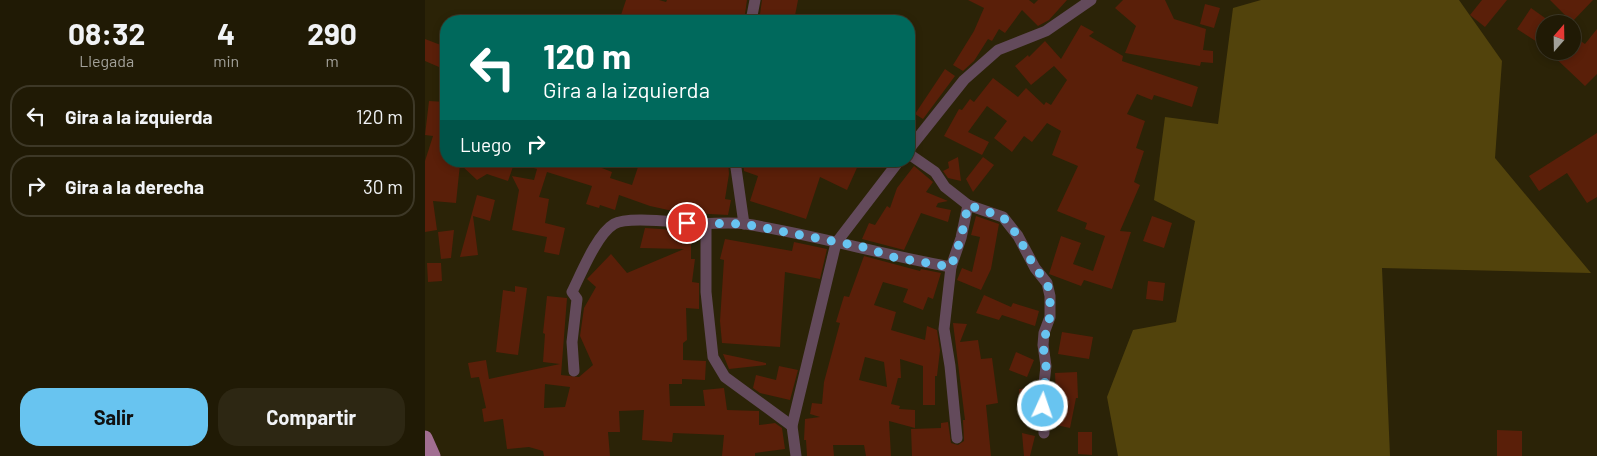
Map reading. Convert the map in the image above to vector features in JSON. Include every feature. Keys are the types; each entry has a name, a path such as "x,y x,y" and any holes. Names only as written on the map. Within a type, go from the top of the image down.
{"main road":[{"path":"425,438 433,456"}],"street":[{"path":"752,15 755,0"},
{"path":"915,142 965,80 998,50 1046,31 1091,0"},
{"path":"915,158 935,172 945,187 968,205 1003,217 1018,236 1035,268 1047,282 1050,296 1050,316 1043,345 1046,366 1043,393 1044,433"},
{"path":"736,167 744,224"},
{"path":"796,456 792,426 836,243 894,167"},
{"path":"957,438 951,366 944,329 951,267 961,238 968,205"},
{"path":"574,371 571,342 577,299 572,292 606,231 614,224 624,221 706,225 744,224 863,247 893,257 951,267"},
{"path":"706,225 706,292 713,357 725,377 792,426"}],"shaded area":[{"path":"1261,0 1459,0 1502,61 1495,158 1591,273 1382,268 1390,456 1118,456 1107,397 1133,330 1176,322 1195,221 1154,200 1165,117 1218,124 1233,8"}],"building":[{"path":"626,0 659,0 666,2 667,0 747,0 745,15 621,15"},
{"path":"762,0 798,0 795,15 760,15"},
{"path":"968,0 1029,0 1034,4 1038,0 1067,0 1049,20 1038,26 1022,10 1005,33 999,29 992,41 988,39 974,61 963,71 953,65 974,31 984,8"},
{"path":"1123,0 1165,0 1174,19 1206,29 1203,50 1213,51 1213,63 1201,62 1200,66 1125,53 1136,26 1115,8"},
{"path":"1482,0 1507,0 1485,27 1470,15"},
{"path":"1550,0 1593,0 1579,15 1565,15"},
{"path":"1205,4 1220,8 1214,28 1200,24"},
{"path":"1531,8 1541,15 1536,15 1536,41 1517,29"},
{"path":"1081,25 1094,32 1089,36 1123,56 1122,61 1198,87 1192,107 1154,95 1152,100 1137,94 1127,114 1145,121 1136,148 1144,151 1134,182 1140,185 1120,231 1131,232 1112,289 1084,280 1081,286 1049,274 1061,236 1081,243 1073,264 1093,271 1105,236 1085,229 1087,223 1057,211 1078,166 1052,155 1061,131 1047,123 1032,142 1024,136 1012,152 994,138 1007,121 987,106 968,132 989,142 982,155 944,136 959,109 962,110 970,99 974,102 993,78 1018,97 1026,88 1044,105 1046,102 1051,105 1067,80 1054,66 1031,85 1015,66 1028,55 1029,57 1045,41 1061,59"},
{"path":"1597,29 1597,74 1585,86 1558,60 1581,60 1581,41 1585,44"},
{"path":"425,39 440,45 440,67 425,61"},
{"path":"945,69 955,76 923,119 915,114"},
{"path":"429,101 440,102 440,167 460,167 456,203 433,201 437,230 425,232 425,161 433,136 425,135"},
{"path":"1597,133 1597,197 1587,203 1567,173 1539,191 1529,176"},
{"path":"958,157 961,181 948,178 943,171 949,168 948,162"},
{"path":"983,157 994,165 973,192 966,179"},
{"path":"463,167 513,167 508,181 487,174 477,180"},
{"path":"530,167 599,167 612,172 610,178 632,185 638,167 728,167 725,199 731,200 728,215 691,213 691,215 650,206 619,195 615,210 600,205 599,208 586,204 592,186 547,172 539,197 549,199 545,223 565,228 559,255 544,252 547,237 512,230 519,190 512,176 534,180 537,169"},
{"path":"744,167 857,167 847,190 820,177 806,219 750,201 758,176 744,171"},
{"path":"915,167 933,182 926,192 948,201 938,203 936,207 951,210 948,222 921,213 904,250 862,239 869,223 875,225 887,206 890,208 897,188"},
{"path":"477,195 495,200 490,221 473,216 478,255 460,257"},
{"path":"976,216 999,224 991,269 981,290 957,280 962,268 972,272 980,237 971,235"},
{"path":"1152,216 1172,223 1164,248 1143,241"},
{"path":"645,228 691,231 691,259 695,259 692,282 699,283 699,309 686,308 687,340 683,343 683,360 706,361 705,380 682,379 682,384 669,384 670,406 705,406 703,390 724,388 727,410 759,411 759,425 775,423 782,428 785,449 755,453 755,456 722,456 724,435 673,433 672,442 642,440 644,410 619,411 620,432 608,432 610,456 544,456 543,451 529,447 507,449 503,419 484,422 482,409 486,408 479,377 471,378 468,363 486,360 489,379 560,364 543,362 545,334 543,333 547,296 567,298 561,375 579,377 593,365 580,336 584,308 596,287 587,279 611,254 627,273 684,249 640,248","holes":["545,384 570,387 565,407 544,408"]},
{"path":"454,230 451,258 441,259 438,232"},
{"path":"725,239 792,251 794,242 827,249 820,279 785,272 780,347 722,343 720,321 724,260 720,259"},
{"path":"864,256 920,271 921,269 941,273 933,299 928,297 923,310 903,302 908,289 883,282 874,305 896,312 891,330 925,340 927,326 937,330 940,350 937,376 935,376 935,405 923,405 923,366 900,359 901,378 898,378 891,404 900,406 899,409 915,410 915,428 889,421 891,456 866,456 864,445 833,445 834,456 807,456 806,440 804,440 805,419 820,417 810,414 812,403 822,404 824,382 840,323 836,322 844,296 849,297","holes":["865,357 884,362 887,387 859,380"]},
{"path":"427,263 441,263 442,281 428,282"},
{"path":"1148,281 1165,283 1163,301 1146,299"},
{"path":"515,286 527,288 518,355 496,352 503,290 515,292"},
{"path":"984,295 1011,307 1013,303 1039,311 1035,326 1002,315 999,320 976,313"},
{"path":"953,323 967,324 960,342 978,340 981,359 992,358 998,403 986,405 991,456 912,456 911,429 941,428 941,423 948,422 951,443 958,445 964,441 963,420 965,420"},
{"path":"1062,332 1093,337 1089,359 1058,354"},
{"path":"1016,352 1034,360 1027,377 1009,370"},
{"path":"723,354 766,363 766,365 729,369"},
{"path":"779,366 798,370 790,400 760,393 753,388 756,375 776,380"},
{"path":"1077,372 1078,398 1076,398 1070,428 1056,425 1061,399 1056,399 1055,373"},
{"path":"1029,388 1030,403 1020,404 1019,389"},
{"path":"1497,430 1522,431 1522,456 1497,456"},
{"path":"1078,432 1092,432 1092,455 1078,454"},
{"path":"1022,433 1035,436 1030,456 1024,456"}],"route":[{"path":"687,223 706,225 744,224 863,247 893,257 951,267 961,238 968,205 1003,217 1018,236 1035,268 1047,282 1050,296 1050,316 1044,332 1043,345 1046,366 1043,406"}]}
